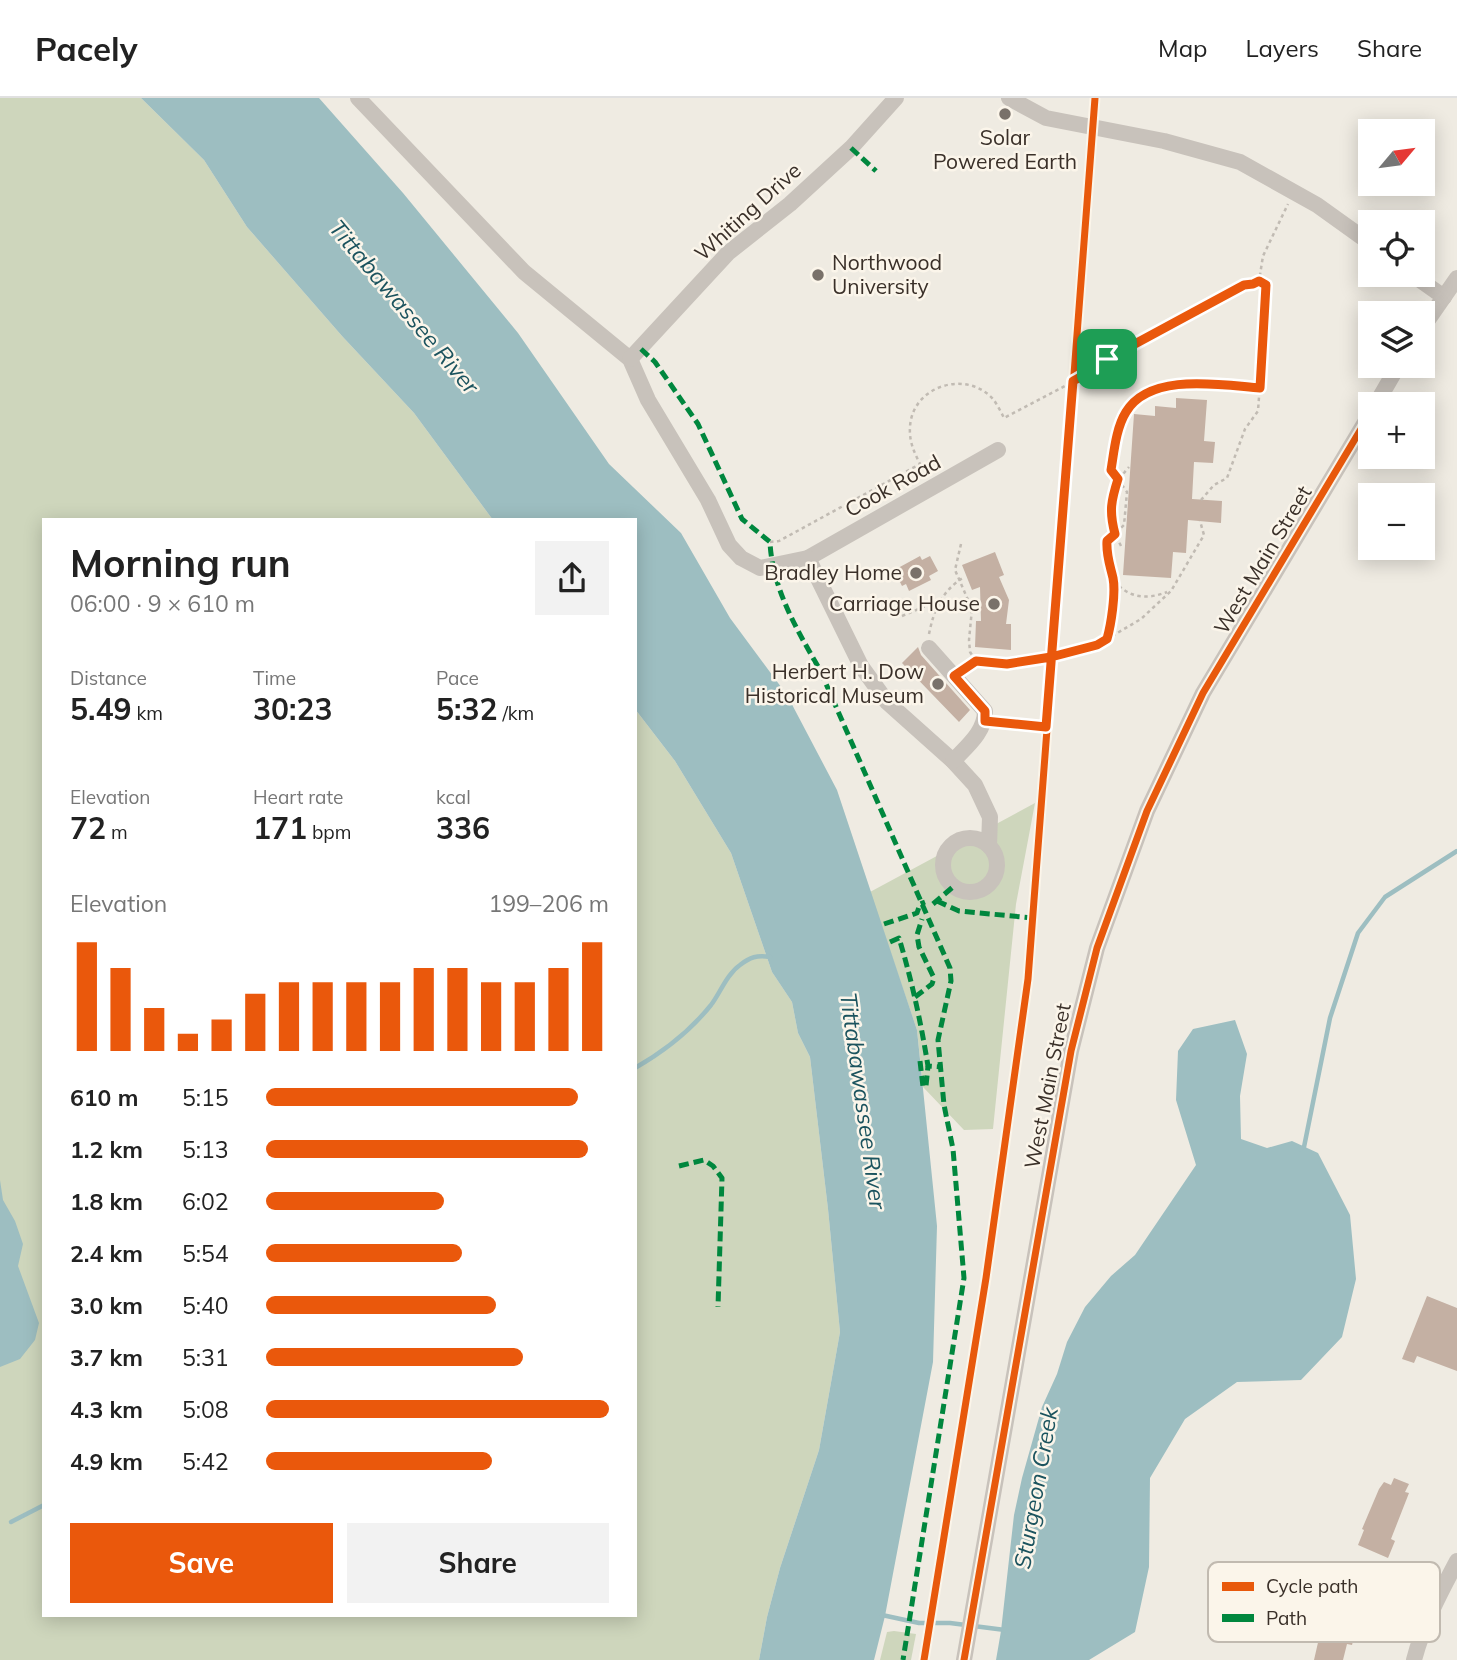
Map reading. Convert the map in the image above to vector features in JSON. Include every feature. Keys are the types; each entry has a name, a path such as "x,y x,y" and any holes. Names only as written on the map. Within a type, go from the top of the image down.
{"street":[{"path":"358,98 524,272 631,359"},
{"name":"Whiting Drive","path":"631,359 728,253 790,204 851,148 896,98"},
{"path":"1009,98 1046,118 1164,141 1240,162 1317,205 1358,234"},
{"path":"1435,310 1457,278"},
{"path":"1429,287 1444,298"},
{"name":"Cook Road","path":"631,359 649,400 708,500 729,545 741,558 760,568 808,558 998,450"},
{"name":"West Main Street","path":"964,1660 1071,1051 1105,925 1147,811 1203,693 1358,434"},
{"path":"808,558 861,666 887,702 953,761 975,785 990,817 989,846"},
{"path":"929,648 985,711 985,721 975,738 953,761"},
{"path":"1440,1594 1457,1561"},
{"path":"1414,1660 1418,1642"}],"path":[{"path":"1259,281 1263,256 1289,202"},
{"path":"770,542 779,541 920,464 913,450 909,428 916,407 930,391 956,383 970,385 983,390 994,400 1004,418 1082,377 1092,366 1244,285 1259,281"},
{"path":"1201,500 1214,485 1227,478 1245,429 1258,411 1266,292 1266,285 1259,281"},
{"path":"1072,395 1074,367"},
{"path":"1107,639 1111,627 1114,581 1106,556 1107,541 1124,525 1127,492 1111,470 1125,412 1138,398 1153,390 1174,385 1214,384 1260,388"},
{"path":"1121,546 1110,516 1111,499 1118,479 1129,467"},
{"path":"954,676 976,661 1007,664 1051,657 1097,645 1141,619 1171,591 1204,536 1200,521"},
{"path":"961,544 955,570 972,608 969,640 970,652 976,661"},
{"path":"929,648 932,623 940,600 952,585 964,577"},
{"path":"1114,581 1122,590 1137,597 1153,597 1171,591"},
{"path":"902,616 940,600"},
{"path":"1050,671 1053,644"},
{"path":"1045,740 1047,713"},
{"path":"985,721 1046,727"}],"green space":[{"path":"0,98 141,98 204,160 247,227 342,336 414,413 492,518 42,518 42,1617 637,1617 637,712 675,761 731,853 772,972 792,1002 798,1033 810,1057 840,1332 819,1450 780,1568 759,1660 0,1660"},
{"path":"1035,803 1016,904 993,1129 964,1130 923,1087 917,1030 870,892"},
{"path":"887,1632 916,1634 911,1660 880,1660"}],"water":[{"name":"Tittabawassee River","path":"141,98 319,98 403,193 518,333 609,464 681,533 730,618 787,695 837,790 917,1030 937,1226 933,1362 885,1616 874,1660 759,1660 780,1568 819,1450 840,1332 828,1209 810,1057 798,1033 792,1002 772,972 731,853 675,761 637,712 637,518 492,518 414,413 342,336 247,227 204,160"},
{"path":"1235,1020 1247,1054 1240,1096 1241,1139 1267,1148 1292,1141 1318,1153 1350,1215 1356,1279 1342,1337 1301,1380 1237,1382 1185,1419 1150,1478 1149,1567 1135,1632 1089,1660 996,1660 1014,1515 1042,1407 1057,1374 1067,1342 1085,1307 1111,1276 1135,1255 1196,1165 1176,1100 1178,1051 1193,1029"},
{"path":"0,1180 3,1200 15,1221 23,1244 18,1266 39,1323 35,1340 20,1359 0,1367"}],"building":[{"path":"1176,398 1207,400 1204,441 1215,442 1213,463 1194,462 1192,499 1222,501 1221,523 1188,520 1186,553 1173,552 1171,578 1123,575 1134,414 1155,416 1155,406 1176,408"},
{"name":"Carriage House","path":"995,552 1004,575 999,577 1009,600 1006,624 1011,624 1011,650 975,647 976,621 981,621 980,587 972,590 962,565"},
{"name":"Bradley Home","path":"920,556 922,560 930,556 938,571 929,576 931,580 909,591 906,584 902,586 896,574 901,572 898,568"},
{"name":"Herbert H. Dow Historical Museum","path":"918,647 921,655 970,710 959,722 902,663"},
{"path":"1427,1296 1457,1308 1457,1371 1417,1356 1414,1363 1402,1359"},
{"path":"1394,1478 1409,1484 1405,1492 1409,1493 1391,1539 1395,1541 1388,1558 1358,1545 1379,1489 1384,1482 1391,1485"},
{"path":"1318,1642 1353,1642 1352,1645 1347,1644 1343,1660 1314,1660"}],"waterway":[{"name":"Sturgeon Creek","path":"1300,1149 1304,1147 1330,1018 1358,933 1385,897 1457,851"},
{"path":"637,1067 686,1032 711,1005 731,973 740,965 754,957 770,957"},
{"path":"11,1522 42,1506"},
{"name":"Sturgeon Creek","path":"882,1615 919,1623 950,1623 1005,1630"}],"marked path":[{"path":"851,148 876,171"},
{"path":"641,349 655,362 698,424 742,519 770,542 775,576 787,608 820,670 950,968 951,981 938,1040 944,1105 953,1149 964,1278 903,1660"},
{"path":"933,904 954,886"},
{"path":"937,901 959,911 1033,918"},
{"path":"884,924 917,913 920,904 925,902"},
{"path":"915,997 932,984 934,978 919,947 917,935 922,919"},
{"path":"890,942 899,938 916,1002 928,1066 942,1067"},
{"path":"920,1061 923,1087 926,1086 928,1066"},
{"path":"679,1166 704,1160 713,1166 722,1178 718,1307"}],"cycle path":[{"path":"924,1660 986,1278 1028,979 1095,98"},
{"path":"964,1660 1071,1051 1097,948 1147,811 1203,693 1358,434"}],"place":[{"name":"Solar Powered Earth","path":"1005,114"},
{"name":"Northwood University","path":"818,275"},
{"name":"Bradley Home","path":"916,573"},
{"name":"Carriage House","path":"994,604"},
{"name":"Herbert H. Dow Historical Museum","path":"938,684"}],"route":[{"path":"1107,359 1092,366 1082,377 1073,381 1051,657 1046,727 985,721 985,711 954,676 976,661 1007,664 1051,657 1097,645 1107,639 1111,627 1114,581 1106,556 1107,541 1115,534 1110,516 1111,499 1118,479 1111,470 1125,412 1138,398 1153,390 1174,385 1214,384 1260,388 1266,285 1259,281 1244,285 1107,359"}]}
